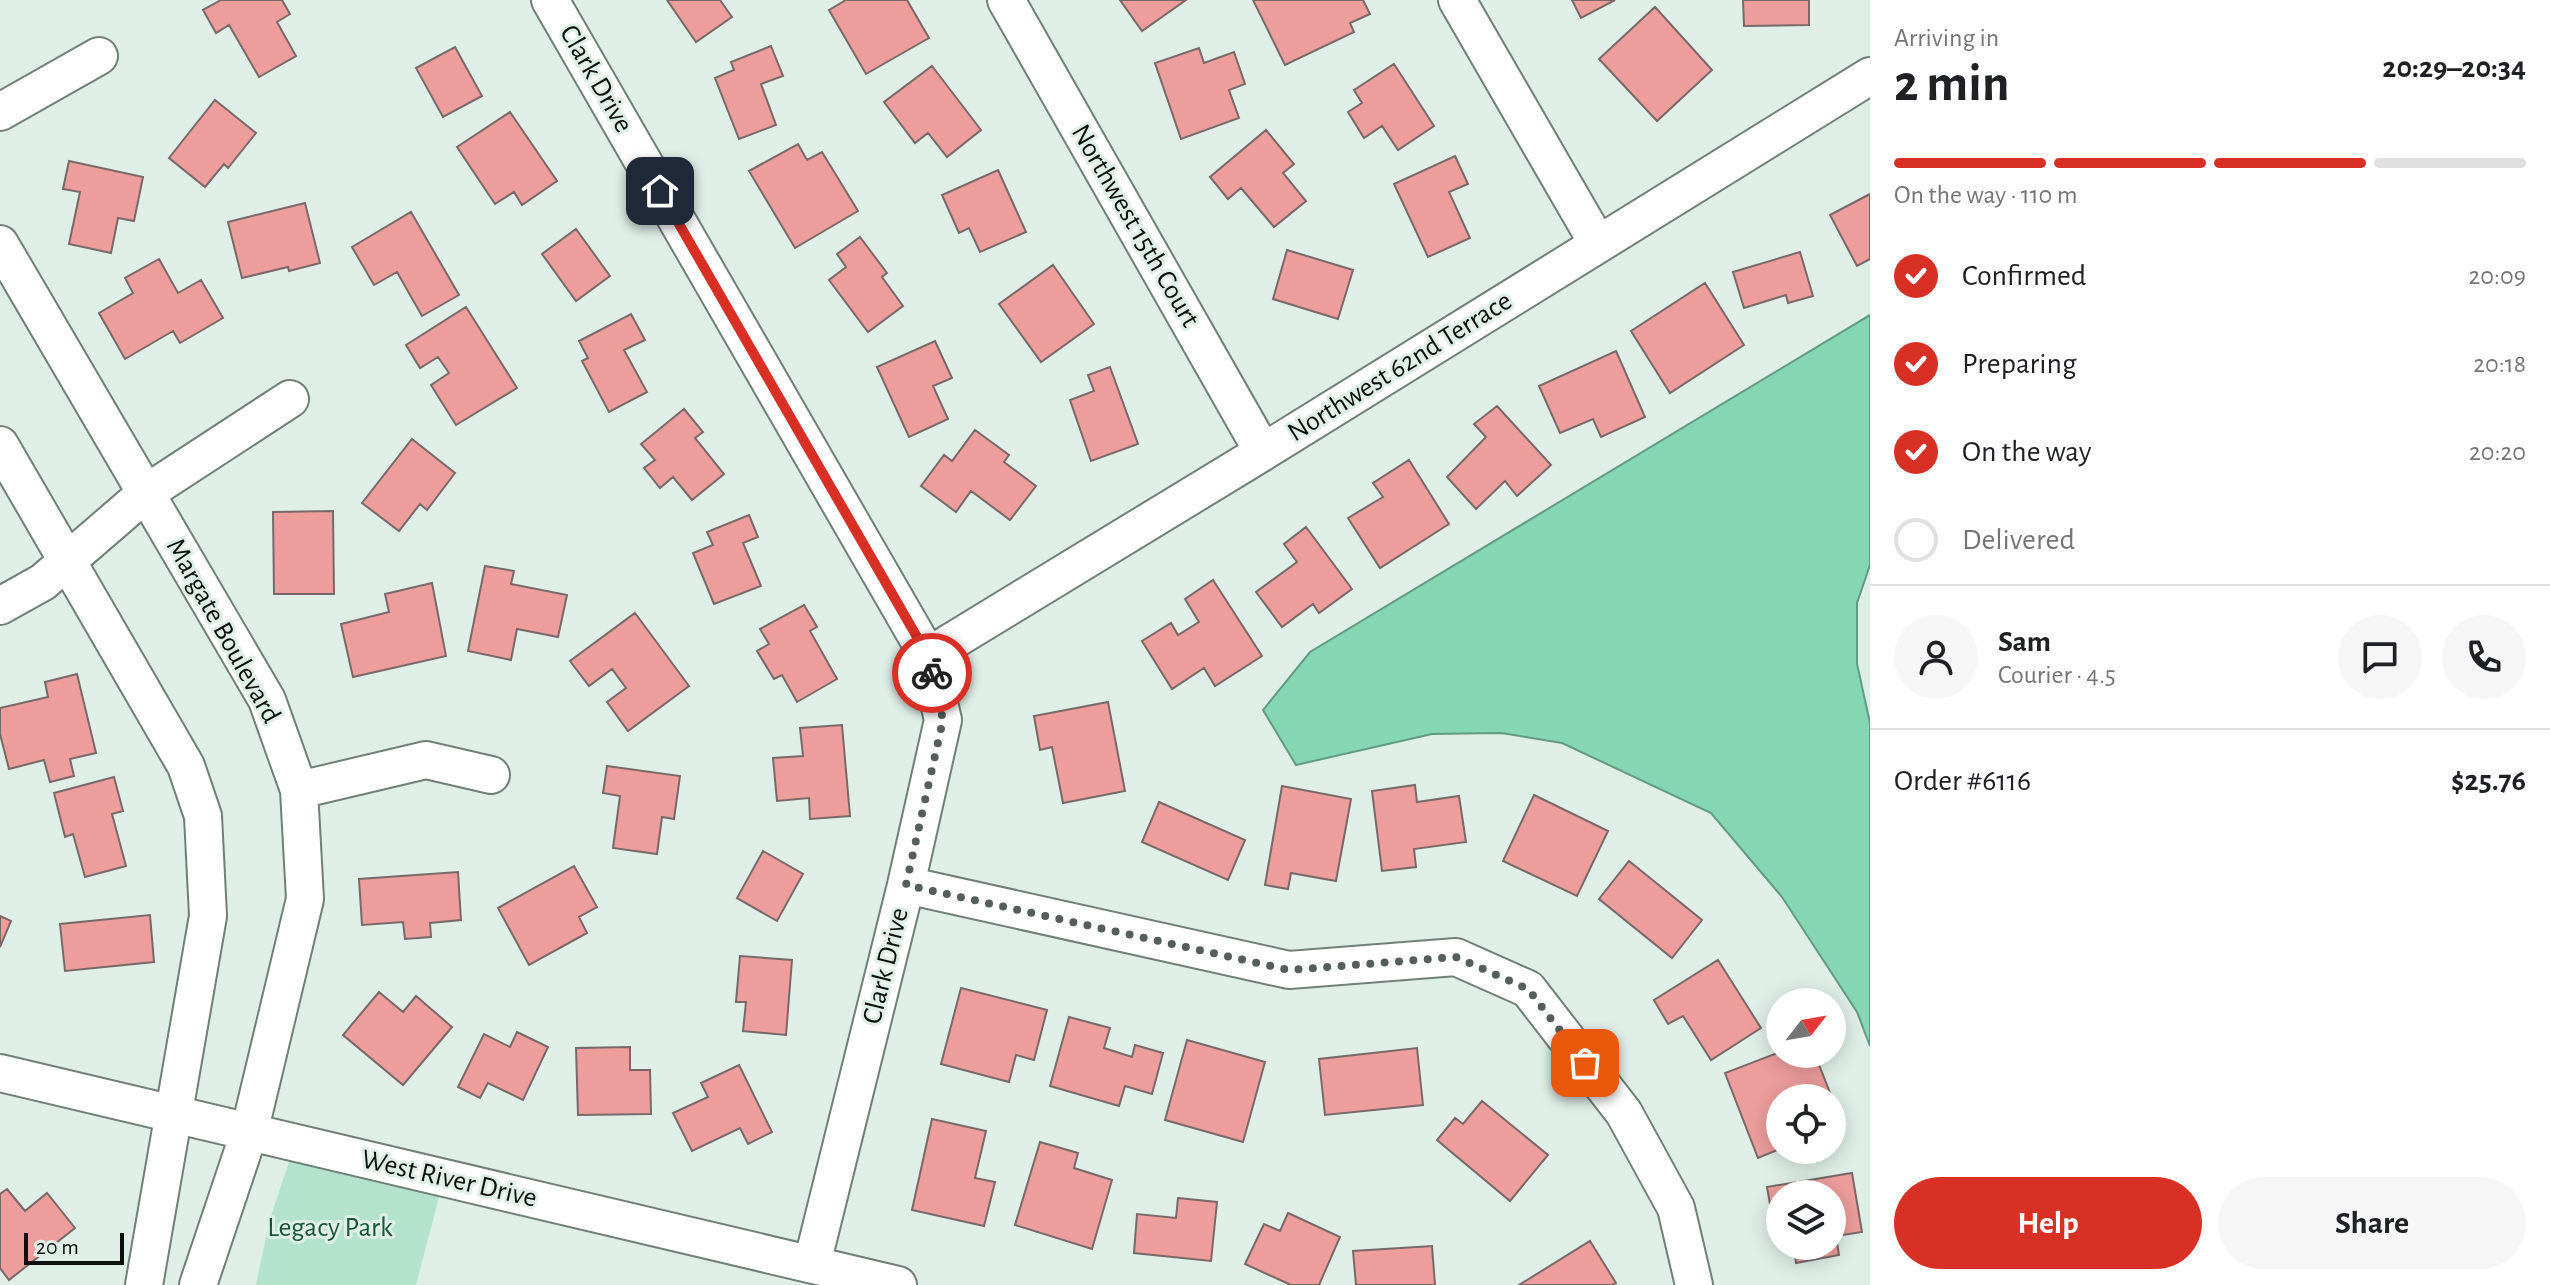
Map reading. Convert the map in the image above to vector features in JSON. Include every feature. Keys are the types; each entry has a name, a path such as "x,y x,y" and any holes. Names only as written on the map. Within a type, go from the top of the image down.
{"street":[{"name":"Clark Drive","path":"550,0 928,656 943,720 906,885 812,1264"},
{"name":"Northwest 15th Court","path":"1006,0 1263,452"},
{"path":"1457,0 1598,244"},
{"path":"0,112 99,56"},
{"name":"Northwest 62nd Terrace","path":"928,656 1870,76"},
{"name":"Margate Boulevard","path":"0,244 267,700 299,790 305,899 249,1133 198,1285"},
{"path":"0,606 43,582 146,493 290,399"},
{"path":"0,445 186,766 203,816 208,916 144,1285"},
{"path":"299,790 426,760 491,775"},
{"path":"906,885 1289,970 1456,957 1528,989 1624,1113 1676,1208 1694,1285"},
{"name":"West River Drive","path":"0,1073 898,1285"}],"green space":[{"name":"Legacy Park","path":"290,1159 439,1197 416,1285 256,1285 269,1222"}],"shaded area":[{"path":"1870,315 1870,565 1857,603 1857,664 1870,723 1870,1046 1857,1012 1846,995 1846,988 1841,988 1782,897 1711,813 1562,743 1501,733 1432,734 1296,765 1263,710 1310,652"}],"building":[{"path":"221,0 282,0 290,14 277,22 296,56 259,77 229,25 216,33 203,10"},
{"path":"667,0 720,0 732,17 696,42"},
{"path":"846,0 907,0 929,38 866,74 829,10"},
{"path":"1120,0 1186,0 1142,31"},
{"path":"1253,0 1363,0 1370,14 1350,23 1354,32 1285,65"},
{"path":"1572,0 1615,0 1581,18"},
{"path":"1743,0 1809,0 1809,25 1744,26"},
{"path":"1655,7 1712,70 1657,121 1599,59"},
{"path":"771,46 783,76 761,84 776,125 739,139 715,78 734,70 731,62"},
{"path":"455,47 482,96 443,117 416,68"},
{"path":"1199,48 1204,63 1234,52 1245,84 1229,90 1239,118 1181,139 1155,63"},
{"path":"1394,64 1434,126 1398,150 1382,126 1364,138 1348,112 1362,103 1354,90"},
{"path":"932,66 981,130 947,157 928,133 915,143 884,102"},
{"path":"215,100 256,133 228,168 224,164 205,187 169,158"},
{"path":"510,112 557,181 522,205 514,192 495,204 457,147"},
{"path":"1266,130 1294,164 1283,173 1306,201 1274,227 1241,188 1228,199 1210,177"},
{"path":"798,144 807,160 822,152 858,211 795,248 749,171"},
{"path":"1455,156 1468,184 1449,192 1470,238 1428,257 1394,184"},
{"path":"69,161 143,177 134,221 118,218 111,253 69,244 80,192 63,189"},
{"path":"998,170 1026,232 980,252 969,228 959,233 942,195"},
{"path":"1870,194 1870,259 1857,266 1830,215"},
{"path":"305,203 320,263 242,278 228,222"},
{"path":"411,212 459,295 422,316 397,272 374,285 352,247"},
{"path":"576,229 610,276 576,301 542,254"},
{"path":"860,237 887,273 882,277 903,306 868,332 829,280 846,267 837,254"},
{"path":"1287,250 1353,270 1338,319 1273,299"},
{"path":"1800,252 1813,296 1788,303 1786,295 1744,308 1733,272"},
{"path":"159,259 178,293 201,280 223,318 180,343 173,331 125,359 99,313 133,293 125,278"},
{"path":"1053,265 1094,324 1041,362 999,304"},
{"path":"1705,283 1744,345 1670,393 1631,331"},
{"path":"466,307 517,388 456,425 431,385 449,373 438,357 420,368 406,345"},
{"path":"631,314 645,340 624,350 647,392 609,412 582,361 588,358 579,341"},
{"path":"935,341 952,378 933,386 948,419 909,437 877,367"},
{"path":"1616,351 1645,417 1601,437 1593,419 1560,433 1539,386"},
{"path":"1110,367 1138,444 1091,461 1070,400 1094,391 1088,375"},
{"path":"1497,406 1551,465 1517,496 1505,481 1476,509 1447,477 1486,437 1474,424"},
{"path":"684,409 703,432 695,438 724,474 692,500 673,477 660,488 644,468 655,460 641,444"},
{"path":"975,430 1009,455 1004,462 1036,486 1010,520 971,491 956,512 921,486 944,455 952,461"},
{"path":"412,439 455,473 427,510 420,504 399,531 362,503"},
{"path":"1409,460 1449,524 1380,568 1348,518 1383,497 1373,483"},
{"path":"333,511 334,594 274,594 273,512"},
{"path":"749,515 758,537 743,543 761,586 714,604 693,553 713,545 707,532"},
{"path":"1306,527 1352,589 1319,613 1313,604 1282,627 1256,592 1297,562 1284,544"},
{"path":"485,566 514,571 511,584 567,595 558,637 517,629 511,660 468,651"},
{"path":"1213,580 1262,656 1215,686 1204,668 1172,689 1142,641 1171,623 1178,635 1199,622 1185,599"},
{"path":"432,583 446,656 353,677 341,624 389,612 385,594"},
{"path":"804,605 817,627 810,631 837,679 797,702 782,675 774,679 757,651 769,644 760,629"},
{"path":"635,613 689,686 628,731 607,702 626,688 612,669 589,686 570,661"},
{"path":"77,674 96,753 70,759 74,776 50,782 44,760 9,769 0,734 0,708 48,697 45,682"},
{"path":"1108,702 1125,791 1063,803 1052,747 1040,750 1034,716"},
{"path":"842,725 850,816 810,819 809,798 777,801 773,758 803,756 800,728"},
{"path":"607,766 680,776 674,819 662,817 657,854 613,848 620,796 603,793"},
{"path":"114,777 123,811 112,814 126,866 85,877 73,834 65,837 54,793"},
{"path":"1415,785 1417,802 1459,796 1466,842 1414,849 1416,867 1382,871 1372,791"},
{"path":"1282,786 1351,799 1336,881 1291,873 1288,889 1265,885"},
{"path":"1534,795 1608,831 1577,896 1503,861"},
{"path":"1159,802 1245,840 1228,880 1142,842"},
{"path":"763,851 803,874 777,921 737,898"},
{"path":"1629,861 1702,920 1672,958 1599,899"},
{"path":"574,866 597,907 579,917 587,933 529,965 498,908"},
{"path":"458,872 461,920 430,923 431,937 405,939 403,922 362,925 359,879"},
{"path":"150,915 154,962 65,971 60,924"},
{"path":"0,916 11,921 0,947"},
{"path":"740,956 792,960 786,1035 743,1031 746,1002 736,1002"},
{"path":"1718,960 1761,1028 1711,1060 1683,1016 1668,1024 1654,1000"},
{"path":"961,988 1047,1010 1034,1060 1016,1055 1009,1082 941,1064"},
{"path":"379,992 403,1012 416,996 452,1027 403,1085 343,1035"},
{"path":"1069,1017 1110,1028 1104,1048 1132,1057 1135,1045 1163,1053 1152,1094 1125,1086 1119,1106 1050,1086"},
{"path":"517,1032 548,1047 523,1100 488,1083 480,1098 458,1087 484,1034 510,1047"},
{"path":"1187,1040 1265,1062 1243,1142 1165,1120"},
{"path":"630,1047 630,1070 650,1070 651,1114 578,1115 576,1048"},
{"path":"1417,1048 1423,1105 1325,1115 1319,1059"},
{"path":"1766,1057 1766,1068 1820,1068 1827,1084 1766,1084 1766,1155 1758,1158 1725,1073"},
{"path":"739,1065 772,1132 748,1144 740,1128 692,1151 673,1113 708,1097 701,1083"},
{"path":"1482,1101 1548,1155 1510,1201 1437,1140 1455,1118 1463,1124"},
{"path":"932,1119 986,1131 975,1178 995,1182 984,1226 912,1210"},
{"path":"1040,1142 1078,1153 1074,1168 1112,1180 1092,1249 1015,1225"},
{"path":"1852,1173 1862,1232 1846,1234 1846,1180 1810,1180"},
{"path":"7,1189 25,1211 47,1193 75,1228 9,1280 0,1268 0,1194"},
{"path":"1178,1198 1217,1202 1211,1261 1134,1253 1137,1214 1176,1218"},
{"path":"1288,1213 1340,1237 1319,1285 1291,1285 1245,1264 1264,1224 1280,1231"},
{"path":"1590,1241 1616,1283 1519,1285"},
{"path":"1432,1246 1435,1285 1356,1285 1353,1251"}],"way so far":[{"path":"932,673 943,720 906,885 1289,970 1456,957 1528,989 1585,1063"}],"route":[{"path":"660,191 928,656 932,673"}]}
